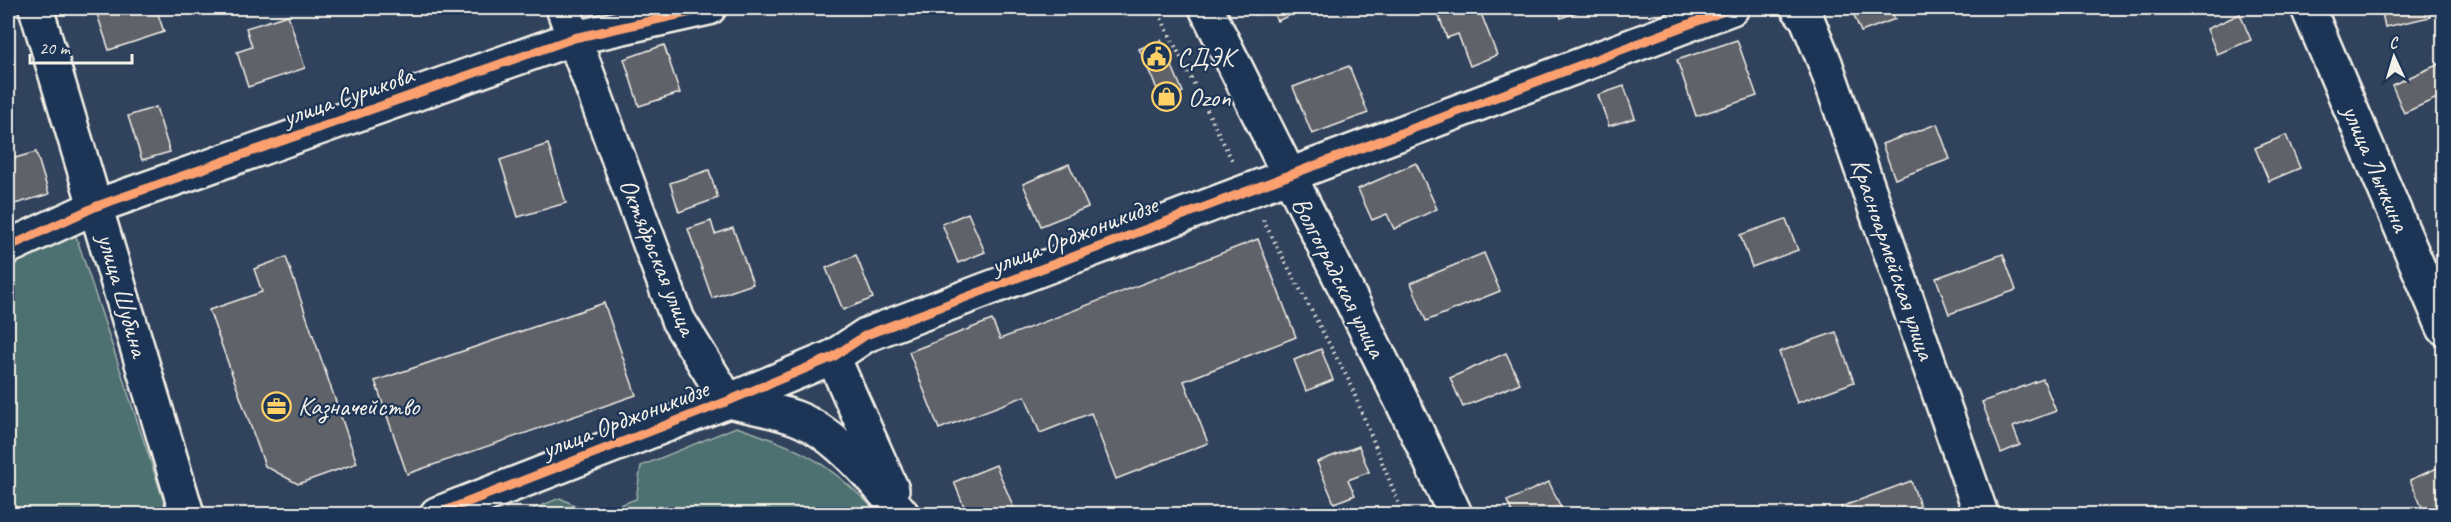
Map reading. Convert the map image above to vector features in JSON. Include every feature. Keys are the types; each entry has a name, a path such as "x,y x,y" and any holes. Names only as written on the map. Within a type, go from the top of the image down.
{"street":[{"name":"улица Шубина","path":"36,8 97,206 187,514"},
{"name":"Октябрьская улица","path":"563,8 678,320 728,401"},
{"name":"улица Сурикова","path":"8,247 97,206 574,38 709,8"},
{"name":"Волгоградская улица","path":"1206,8 1288,177 1416,430 1455,514"},
{"name":"улица Орджоникидзе","path":"437,514 728,401 833,357 866,336 1732,8"},
{"name":"Красноармейская улица","path":"1798,8 1807,19 1826,63 1981,514"},
{"name":"улица Лычкина","path":"2308,8 2444,328"},
{"path":"833,357 902,514"},
{"path":"728,401 798,419 822,434 875,481 902,514"}],"path":[{"path":"1156,8 1248,192 1349,381 1403,514"}],"green space":[{"path":"74,230 168,514 8,514 8,262"},
{"path":"736,427 780,442 814,460 845,482 879,514 597,514 636,499 641,466"},
{"path":"560,498 592,514 520,514"}],"building":[{"path":"95,8 127,8 128,12 156,8 164,32 109,50"},
{"path":"607,8 629,8 609,14"},
{"path":"1251,8 1271,8 1255,15"},
{"path":"1271,8 1301,8 1302,10 1277,21"},
{"path":"1456,8 1479,8 1497,55 1470,66 1458,34 1447,38 1438,14"},
{"path":"1557,8 1588,8 1561,18"},
{"path":"1851,8 1890,8 1895,19 1861,32"},
{"path":"2381,8 2428,8 2430,17 2385,27"},
{"path":"2240,14 2251,40 2217,54 2207,29"},
{"path":"288,15 305,68 248,87 237,52 252,47 246,28"},
{"path":"1161,40 1183,92 1162,100 1139,49"},
{"path":"1737,40 1757,96 1696,116 1677,60"},
{"path":"664,45 680,93 639,106 624,59"},
{"path":"8,56 13,76 8,77"},
{"path":"2444,62 2444,95 2404,113 2392,85"},
{"path":"1349,66 1368,113 1312,134 1293,87"},
{"path":"1624,86 1635,118 1609,126 1598,95"},
{"path":"156,107 170,152 142,160 128,116"},
{"path":"1937,124 1950,159 1895,179 1882,144"},
{"path":"2286,135 2300,168 2269,181 2255,148"},
{"path":"548,144 566,203 518,217 500,160"},
{"path":"11,147 15,158 36,152 49,194 8,206 8,148"},
{"path":"1416,163 1437,209 1394,229 1387,214 1372,220 1358,189"},
{"path":"1069,164 1088,207 1041,226 1023,184"},
{"path":"709,170 718,198 679,212 670,183"},
{"path":"968,213 985,252 958,263 942,224"},
{"path":"1786,219 1798,250 1752,267 1740,235"},
{"path":"711,221 715,234 733,228 753,284 712,298 688,229"},
{"path":"1258,239 1296,337 1184,381 1208,443 1116,479 1091,413 1040,433 1025,396 939,429 909,352 992,320 1000,339"},
{"path":"1484,253 1500,291 1426,321 1411,283"},
{"path":"2003,254 2016,290 1949,314 1936,278"},
{"path":"856,255 873,298 843,310 826,268"},
{"path":"286,257 357,463 298,484 265,466 209,310 262,292 254,269"},
{"path":"604,303 636,395 407,474 375,381"},
{"path":"1836,332 1854,382 1797,403 1779,352"},
{"path":"1321,349 1333,380 1306,391 1294,360"},
{"path":"1506,353 1520,383 1463,407 1450,378"},
{"path":"2043,379 2056,411 2013,427 2020,445 2001,453 1982,402"},
{"path":"1359,446 1369,472 1348,480 1355,495 1334,503 1317,462"},
{"path":"996,465 1015,511 1005,514 967,514 954,482"},
{"path":"2437,468 2444,483 2444,514 2425,514 2410,480"},
{"path":"1911,481 1923,514 1843,514 1841,507"},
{"path":"1549,482 1564,514 1513,514 1507,501"}],"cycle path":[{"path":"8,247 97,206 574,38 709,8"},
{"path":"437,514 728,401 833,357 866,335 1732,8"}],"place":[{"name":"СДЭК","path":"1156,57"},
{"name":"Ozon","path":"1167,97"},
{"name":"Казначейство","path":"277,406"}]}
